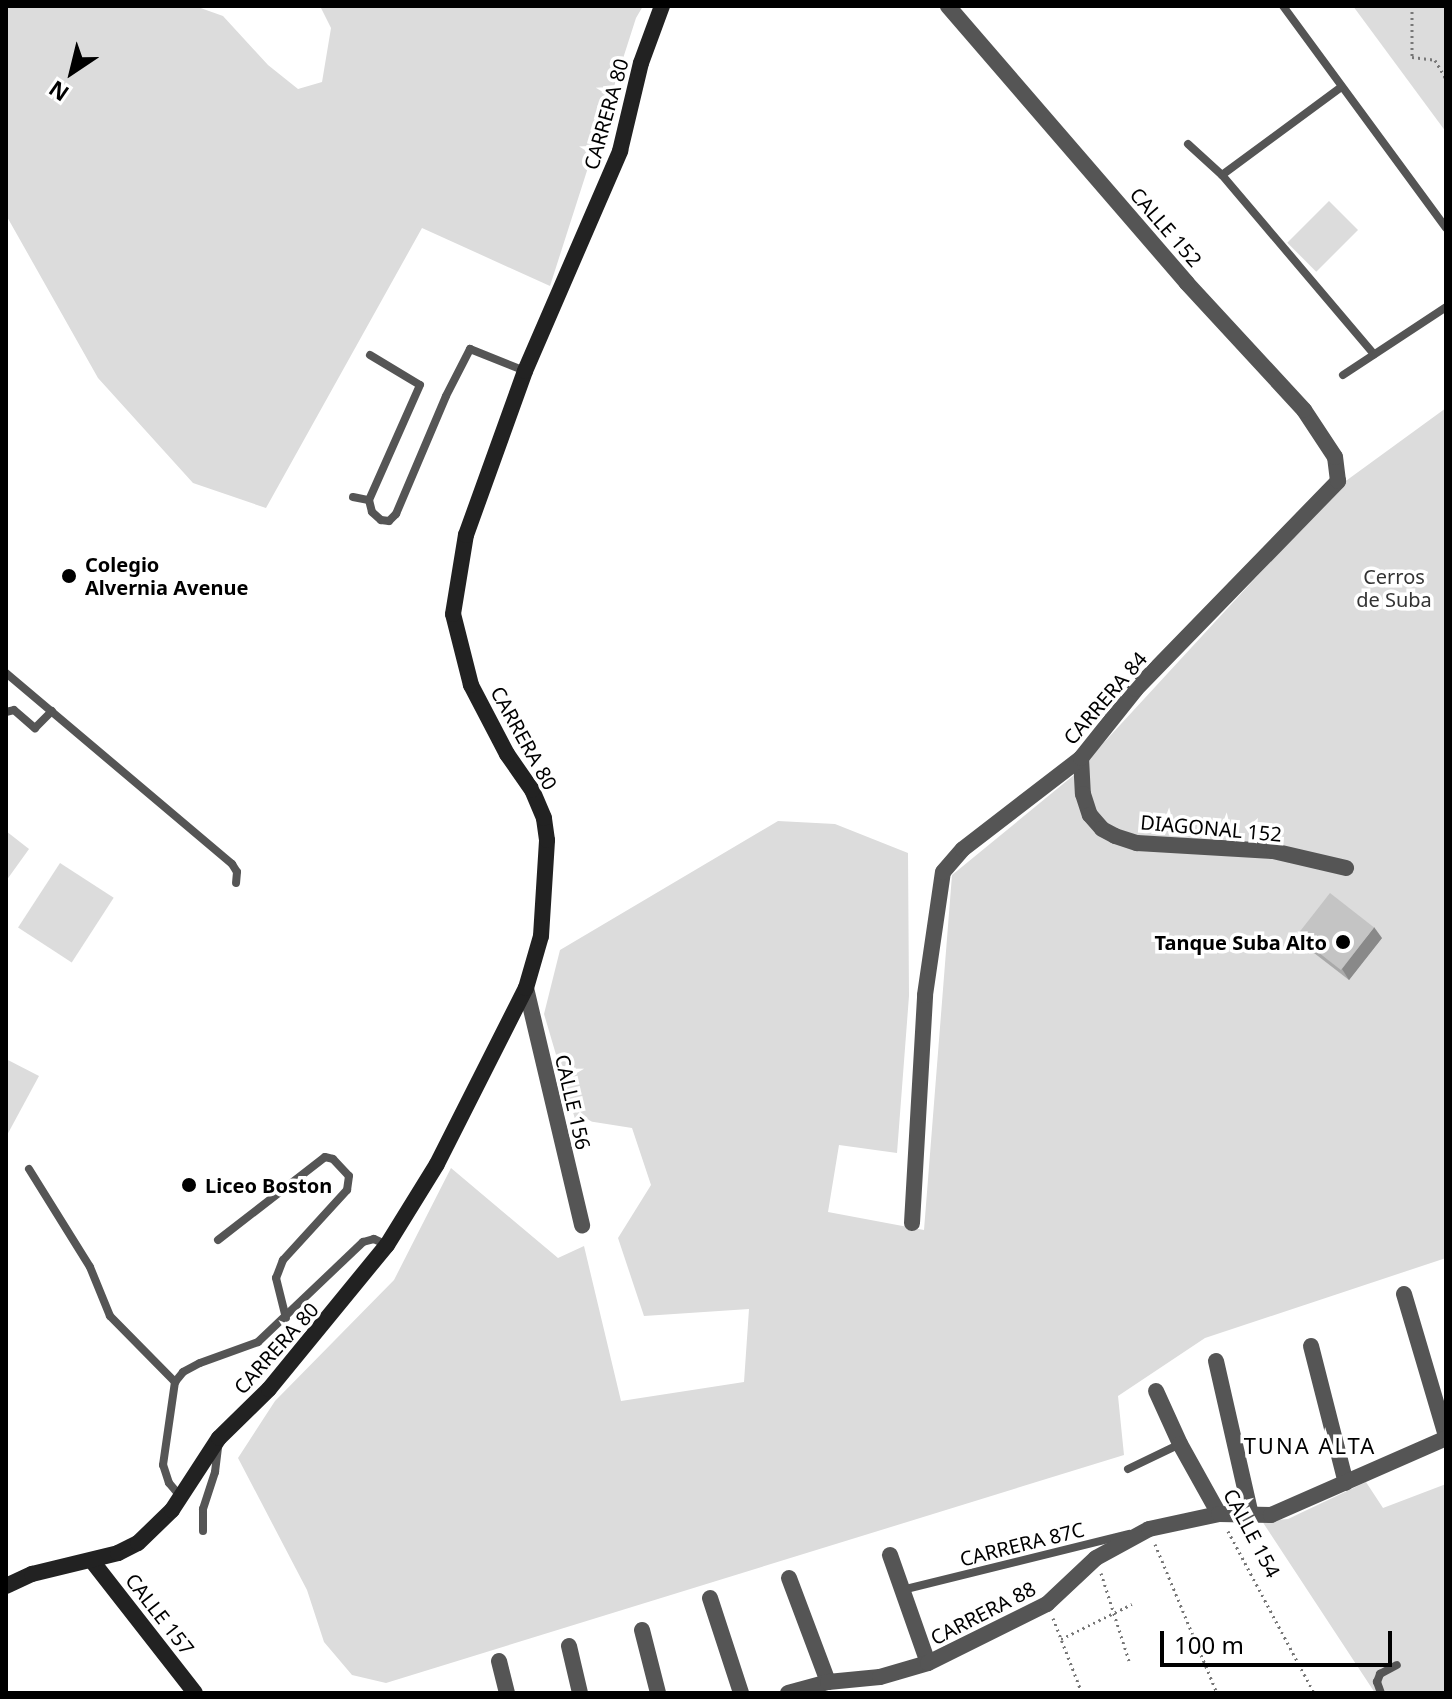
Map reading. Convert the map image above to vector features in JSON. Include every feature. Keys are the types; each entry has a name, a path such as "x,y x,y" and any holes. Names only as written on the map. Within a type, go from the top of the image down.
{"street":[{"name":"CARRERA 80","path":"6,1586 32,1574 92,1561 138,1543 181,1497 219,1438 269,1389 387,1245 437,1164 526,988 541,936 547,840 544,818 532,790 507,754 471,685 453,614 466,535 525,371 620,151 641,63 662,6"},
{"name":"CALLE 152","path":"948,6 1187,283 1304,410 1335,457 1338,481"},
{"name":"CARRERA 84","path":"912,1223 925,995 943,872 951,859 1081,758 1136,689 1338,481"},
{"name":"DIAGONAL 152","path":"1081,758 1083,794 1090,815 1102,829 1115,836 1137,843 1273,851 1346,868"},
{"name":"CALLE 156","path":"526,988 582,1225"},
{"path":"1404,1294 1446,1437"},
{"path":"1311,1346 1346,1483"},
{"path":"1216,1361 1251,1515"},
{"name":"CALLE 154","path":"1156,1391 1180,1444 1219,1514"},
{"name":"CARRERA 88","path":"788,1693 828,1682 882,1685 1047,1604 1096,1558 1149,1529 1219,1514 1271,1515 1446,1437"},
{"path":"890,1555 928,1663"},
{"name":"CALLE 157","path":"92,1561 195,1693"},
{"path":"789,1578 828,1682"},
{"path":"710,1598 741,1693"},
{"path":"642,1630 658,1693"},
{"path":"569,1646 580,1693"},
{"path":"499,1661 507,1693"}],"lane":[{"path":"1283,6 1340,88 1446,228"},
{"path":"1222,175 1340,88"},
{"path":"1188,144 1222,175 1374,354"},
{"path":"1343,375 1446,307"},
{"path":"370,355 420,385 369,500 372,512 381,520 389,521 396,514 446,396 470,349 525,371"},
{"path":"353,497 369,500"},
{"path":"7,675 232,864 237,872 236,883"},
{"path":"6,712 14,710 35,728 52,711"},
{"path":"218,1240 325,1157 333,1159 349,1176 347,1190 283,1260 276,1278 286,1318"},
{"path":"29,1169 90,1267 110,1316 175,1382"},
{"path":"181,1497 169,1483 163,1465 175,1382 200,1363 258,1342 363,1242 374,1239 387,1245"},
{"path":"203,1531 203,1509 215,1472 219,1438"},
{"path":"1128,1469 1180,1444"},
{"name":"CARRERA 87C","path":"902,1590 1149,1529"},
{"path":"1381,1693 1377,1682 1380,1674 1397,1665"}],"path":[{"path":"1412,6 1412,57 1435,60 1446,79"},
{"name":"CALLE 154","path":"1219,1514 1314,1693"},
{"path":"1149,1529 1217,1693"},
{"path":"1096,1558 1129,1661"},
{"path":"1047,1604 1082,1693"},
{"path":"1061,1639 1132,1604"}],"green space":[{"path":"6,6 195,6 223,16 268,65 298,89 322,82 331,28 320,6 643,6 636,18 550,286 422,228 266,508 193,483 98,378 6,215"},
{"path":"1353,6 1444,6 1446,132"},
{"path":"1329,201 1358,230 1316,272 1287,243"},
{"name":"Cerros de Suba","path":"1446,408 1446,1258 1205,1338 1118,1396 1124,1455 386,1683 352,1675 324,1642 307,1590 238,1458 275,1401 394,1280 451,1168 558,1258 584,1246 621,1401 744,1382 749,1309 644,1316 618,1238 651,1185 632,1128 575,1119 544,1014 560,950 778,821 835,824 908,853 909,996 897,1153 839,1145 828,1212 924,1230 952,875 1074,775 1343,483"},
{"path":"6,831 29,849 6,881"},
{"path":"60,863 114,898 72,962 18,928"},
{"path":"6,1059 39,1076 6,1137"},
{"path":"1366,1482 1383,1508 1446,1484 1446,1693 1375,1693 1262,1521 1288,1519"}],"building":[{"name":"Tanque Suba Alto","path":"1330,893 1374,927 1341,970 1297,936"}],"place":[{"name":"Colegio Alvernia Avenue","path":"69,576"},
{"name":"Tanque Suba Alto","path":"1343,942"},
{"name":"Liceo Boston","path":"189,1185"}],"district":[{"name":"TUNA ALTA","path":"1310,1446"}]}
